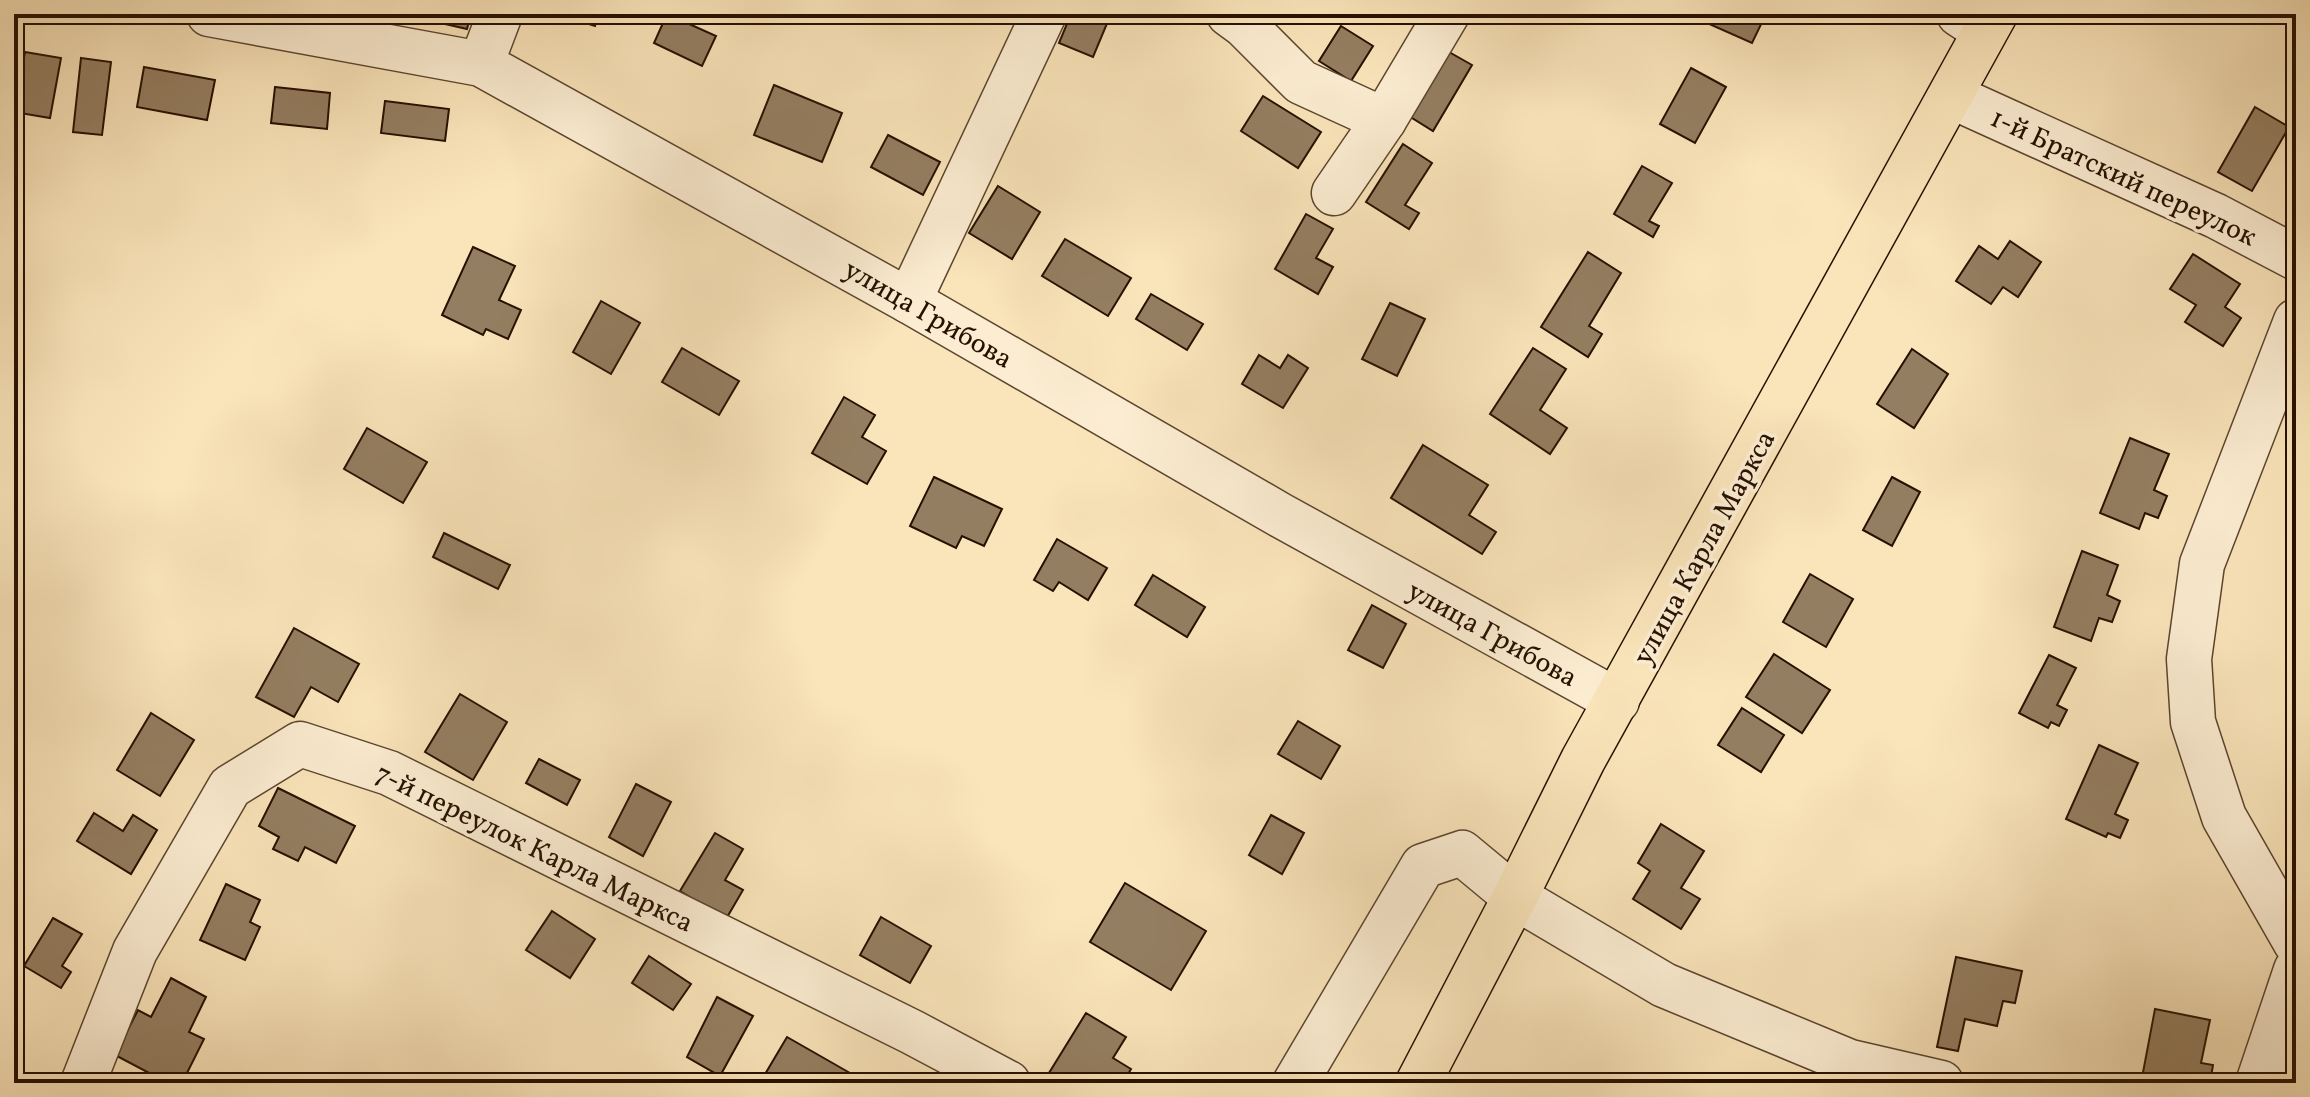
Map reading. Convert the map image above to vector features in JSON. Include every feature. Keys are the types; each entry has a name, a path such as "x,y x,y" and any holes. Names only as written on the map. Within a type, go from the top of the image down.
{"main road":[{"name":"улица Карла Маркса","path":"1418,1083 1583,760 1951,96 1980,20"}],"street":[{"name":"улица Грибова","path":"209,14 481,64 909,301 1280,515 1617,701"},
{"path":"481,64 500,14"},
{"path":"909,301 1044,14"},
{"path":"1229,14 1301,82 1384,120"},
{"path":"1334,193 1384,120 1447,14"},
{"name":"1-й Братский переулок","path":"1951,96 2216,216 2296,258"},
{"path":"2296,321 2202,564 2189,659 2193,722 2224,817 2296,943"},
{"name":"7-й переулок Карла Маркса","path":"83,1083 135,951 230,787 300,744 389,773 912,1032 1008,1083"},
{"path":"1295,1083 1423,866 1462,853 1515,897 1664,985 1848,1072 1941,1083"},
{"path":"2258,1083 2296,970"}],"building":[{"path":"410,14 471,14 467,29"},
{"path":"557,14 598,14 595,26"},
{"path":"667,14 716,36 702,66 654,43"},
{"path":"1071,14 1111,14 1093,57 1059,43"},
{"path":"1711,14 1766,14 1752,43 1707,23"},
{"path":"1341,26 1373,46 1351,81 1319,61"},
{"path":"1442,48 1472,65 1433,131 1404,113"},
{"path":"25,52 61,58 50,118 14,112"},
{"path":"81,58 111,62 102,135 73,132"},
{"path":"144,67 215,80 207,120 137,107"},
{"path":"1691,68 1726,87 1695,143 1660,124"},
{"path":"774,85 842,113 822,162 754,135"},
{"path":"275,87 330,93 327,129 271,123"},
{"path":"1263,96 1321,132 1298,168 1241,131"},
{"path":"385,101 449,109 445,141 381,133"},
{"path":"2255,107 2289,127 2252,191 2218,172"},
{"path":"888,135 940,162 923,195 871,167"},
{"path":"1403,144 1432,163 1405,205 1419,213 1409,229 1366,202"},
{"path":"1642,166 1672,183 1649,221 1659,226 1653,237 1614,214"},
{"path":"998,186 1040,212 1012,259 969,233"},
{"path":"1306,214 1333,229 1316,258 1333,267 1318,294 1275,269"},
{"path":"1065,239 1131,278 1108,316 1042,276"},
{"path":"2010,241 2041,262 2018,297 2003,287 1991,304 1956,281 1979,246 1998,259"},
{"path":"473,247 515,266 499,300 521,310 508,339 486,329 483,335 442,315"},
{"path":"1588,252 1621,273 1589,326 1602,334 1588,357 1541,327"},
{"path":"2193,254 2240,284 2225,307 2241,318 2223,346 2185,322 2196,305 2170,289"},
{"path":"1151,294 1203,324 1187,350 1136,319"},
{"path":"601,301 640,323 611,374 573,352"},
{"path":"1390,303 1425,319 1397,376 1362,359"},
{"path":"682,348 739,381 719,415 662,382"},
{"path":"1533,348 1566,369 1540,410 1567,428 1550,454 1490,414"},
{"path":"1912,349 1948,374 1914,428 1877,404"},
{"path":"1259,355 1280,368 1288,355 1308,368 1283,408 1242,384"},
{"path":"844,397 875,415 862,437 886,451 867,484 812,453"},
{"path":"367,428 427,462 403,503 344,469"},
{"path":"2130,438 2169,454 2154,490 2167,496 2158,518 2145,513 2139,529 2100,513"},
{"path":"1423,445 1488,485 1469,515 1496,532 1482,554 1391,498"},
{"path":"934,477 1002,509 984,546 962,536 956,548 910,526"},
{"path":"1892,477 1920,492 1892,546 1863,530"},
{"path":"444,533 510,565 498,589 433,557"},
{"path":"1057,539 1107,568 1088,600 1059,582 1053,591 1034,580"},
{"path":"2082,551 2118,565 2107,595 2120,601 2112,622 2099,618 2091,641 2054,627"},
{"path":"1810,574 1853,599 1826,647 1783,622"},
{"path":"1153,575 1205,607 1187,637 1135,605"},
{"path":"1372,605 1406,624 1383,668 1348,650"},
{"path":"294,628 359,664 338,702 311,687 294,717 256,697"},
{"path":"1774,654 1830,690 1802,733 1746,697"},
{"path":"2049,655 2076,668 2057,705 2067,710 2059,726 2051,722 2048,728 2019,713"},
{"path":"460,694 507,722 473,780 425,752"},
{"path":"1742,708 1784,735 1761,772 1718,745"},
{"path":"151,713 194,740 160,796 117,770"},
{"path":"1298,721 1340,746 1321,779 1278,754"},
{"path":"2099,745 2138,763 2115,814 2128,820 2120,838 2108,833 2106,837 2066,819"},
{"path":"539,759 580,780 567,805 526,783"},
{"path":"636,784 671,802 643,856 609,837"},
{"path":"278,788 355,826 336,863 305,847 298,861 273,849 279,837 259,826"},
{"path":"94,813 123,831 133,815 157,830 131,874 77,841"},
{"path":"1271,815 1304,833 1282,874 1249,855"},
{"path":"1661,824 1704,851 1681,888 1700,899 1681,929 1633,899 1650,871 1638,863"},
{"path":"715,833 743,849 725,880 743,890 726,919 680,891"},
{"path":"1125,883 1206,931 1171,990 1090,942"},
{"path":"226,884 260,900 250,922 260,927 245,960 200,940"},
{"path":"552,911 595,939 570,978 526,950"},
{"path":"881,917 931,946 910,983 860,955"},
{"path":"53,918 82,934 62,966 71,972 61,988 24,966"},
{"path":"649,956 691,984 673,1010 632,983"},
{"path":"1956,957 2022,971 2015,1003 2003,1001 1997,1026 1965,1019 1958,1051 1937,1047"},
{"path":"171,978 206,997 189,1032 204,1039 182,1083 168,1083 115,1055 138,1010 151,1017"},
{"path":"717,997 753,1016 720,1076 687,1057"},
{"path":"2155,1009 2210,1020 2201,1063 2213,1065 2210,1083 2141,1083"},
{"path":"1086,1013 1126,1037 1113,1058 1131,1069 1123,1083 1066,1083 1049,1073"},
{"path":"787,1037 850,1073 844,1083 761,1081"}]}
